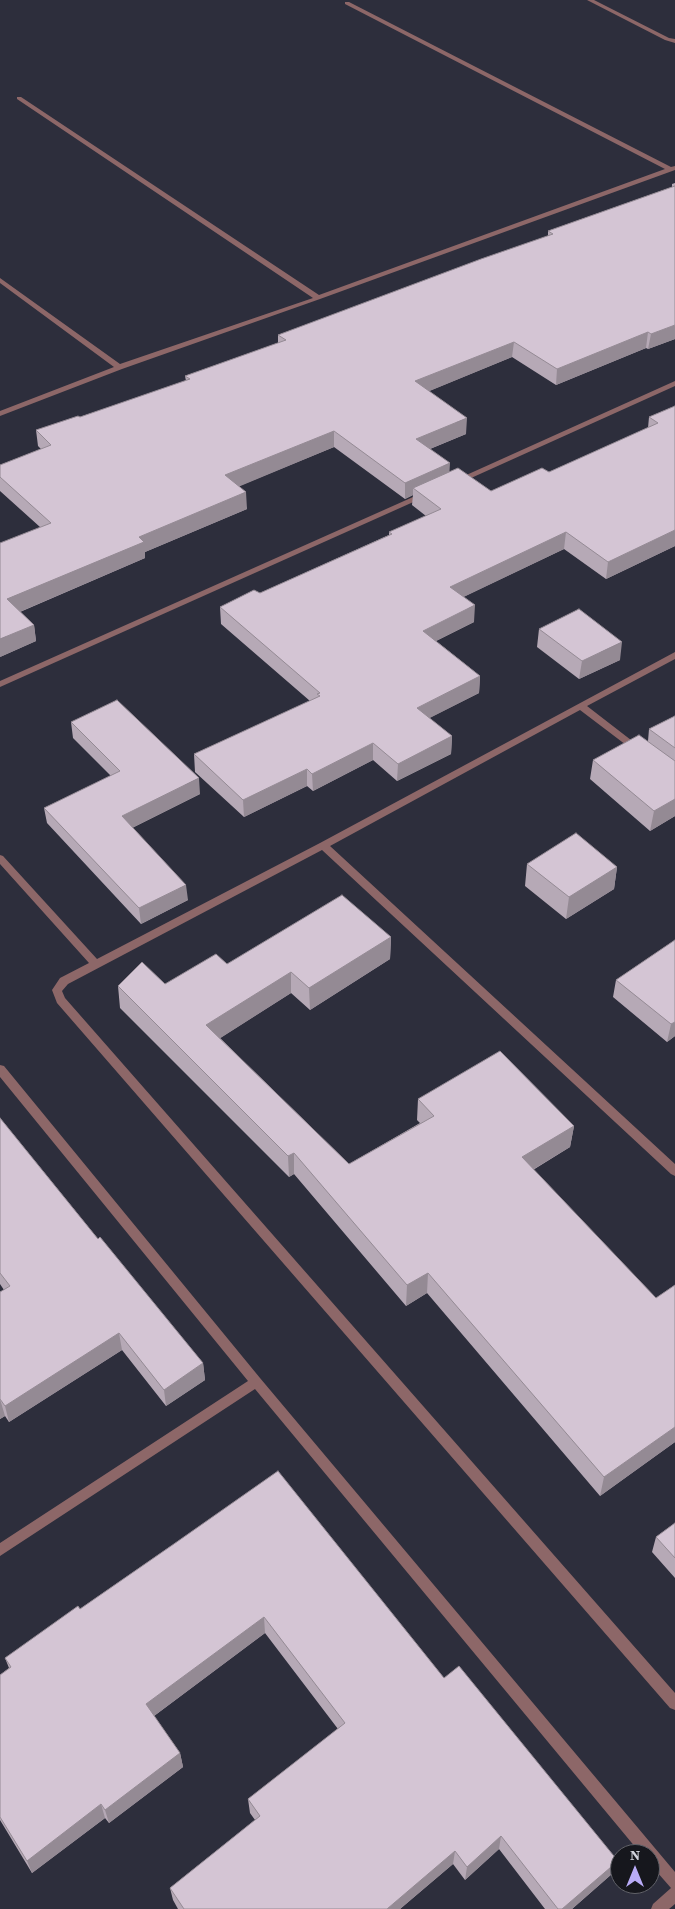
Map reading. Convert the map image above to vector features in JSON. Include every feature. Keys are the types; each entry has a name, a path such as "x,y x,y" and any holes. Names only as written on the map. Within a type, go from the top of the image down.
{"street":[{"path":"590,0 667,40 675,42"},
{"path":"347,3 673,169"},
{"path":"19,98 318,298"},
{"path":"0,414 119,368 673,169"},
{"path":"0,280 119,368"},
{"path":"447,485 675,383"},
{"path":"0,684 429,493"},
{"path":"675,655 323,845 64,981 57,990 61,1000 675,1703"},
{"path":"581,706 644,754"},
{"path":"323,845 675,1171"},
{"path":"0,858 96,964"},
{"path":"0,1069 256,1382 675,1883"},
{"path":"0,1550 256,1382"},
{"path":"658,1909 675,1894"}],"building":[{"path":"675,186 675,325 651,334 648,332 557,369 514,342 415,381 467,418 416,439 450,463 405,483 334,431 225,475 246,492 139,537 144,542 7,599 34,625 0,639 0,543 51,523 0,477 0,465 51,445 36,430 190,379 185,376 286,340 278,335 553,234 548,231"},
{"path":"675,406 675,530 608,562 566,532 450,587 475,605 423,631 480,676 417,708 452,736 398,764 373,743 312,774 307,769 243,800 194,754 320,696 317,694 320,693 220,607 254,590 260,593 392,534 389,532 441,509 413,488 458,468 491,491 542,468 549,472 658,423 649,417"},
{"path":"579,609 622,642 582,661 539,629"},
{"path":"117,700 199,778 122,816 186,885 139,908 44,808 120,771 71,722"},
{"path":"675,716 675,748 649,729"},
{"path":"639,735 675,761 675,799 654,811 593,760"},
{"path":"576,833 617,867 569,897 527,864"},
{"path":"342,895 391,937 309,988 291,972 206,1025 349,1164 434,1116 418,1099 500,1051 574,1126 522,1157 656,1298 675,1285 675,1427 604,1477 428,1273 407,1285 294,1153 288,1156 118,986 142,962 165,984 216,954 227,964"},
{"path":"675,940 675,1022 671,1024 616,980"},
{"path":"0,1118 98,1239 100,1237 203,1363 164,1390 119,1333 5,1406 0,1399 0,1292 10,1286 0,1273"},
{"path":"278,1471 444,1678 459,1666 610,1851 610,1868 562,1909 558,1909 501,1836 467,1867 455,1851 387,1909 184,1909 170,1888 260,1816 248,1799 345,1723 264,1617 146,1704 180,1753 105,1810 101,1804 27,1861 0,1817 0,1675 11,1667 5,1658 78,1606 80,1609"},
{"path":"675,1523 675,1558 656,1537"}]}
